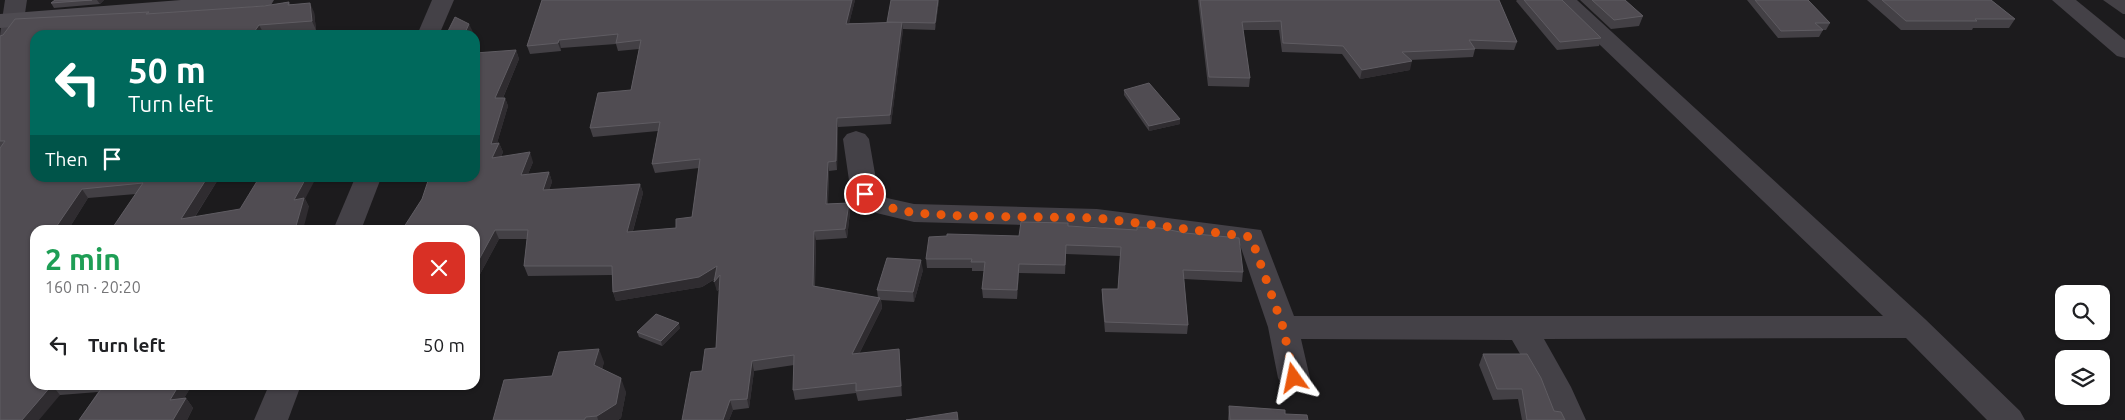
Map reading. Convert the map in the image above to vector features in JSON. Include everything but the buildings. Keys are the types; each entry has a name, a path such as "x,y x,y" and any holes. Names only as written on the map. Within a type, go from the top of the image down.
{"main road":[{"path":"10,14 263,0"}],"street":[{"path":"430,30 443,0"},
{"path":"1564,0 1914,327 2008,420"},
{"path":"2063,0 2125,51"},
{"path":"0,38 10,14"},
{"path":"856,139 865,194 878,205 914,213 963,216 1097,218 1251,237 1283,327 1294,378"},
{"path":"349,225 366,182"},
{"path":"1283,327 1338,329 1914,327"},
{"path":"1521,327 1555,386 1569,420"},
{"path":"270,420 283,390"}],"route":[{"path":"865,194 878,205 914,213 963,216 1097,218 1251,237 1283,327 1294,378"}]}
